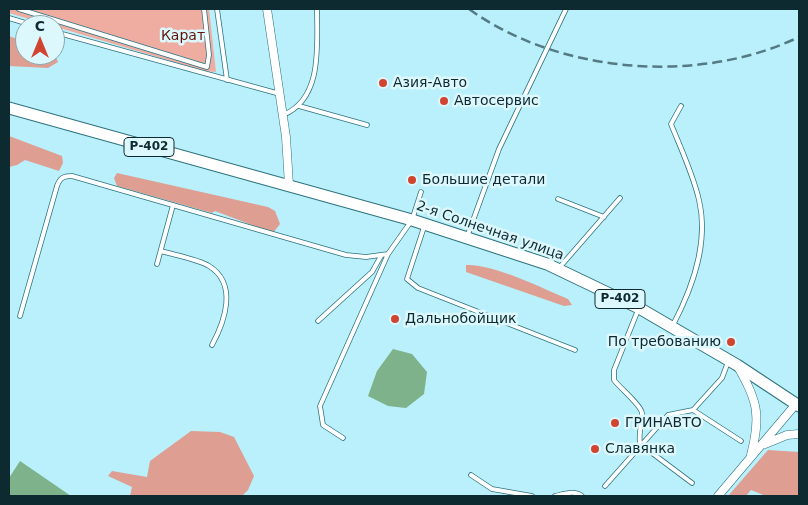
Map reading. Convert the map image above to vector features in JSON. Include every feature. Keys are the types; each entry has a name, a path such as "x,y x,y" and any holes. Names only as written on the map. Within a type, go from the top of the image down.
{"main road":[{"name":"Р-402","path":"9,108 289,185"},
{"name":"2-я Солнечная улица","path":"289,185 467,237 558,269 639,308 733,363 798,405"}],"street":[{"path":"267,9 286,137 289,185"},
{"path":"733,363 751,393 757,413 758,427 750,459"},
{"path":"718,496 798,405"},
{"path":"761,446 776,438 799,434"}],"lane":[{"path":"19,9 207,67 209,55 204,9"},
{"path":"217,9 227,80"},
{"path":"282,115 299,106 306,97 314,69 317,9"},
{"path":"467,237 499,149 566,9"},
{"path":"65,35 280,94"},
{"path":"299,106 366,125"},
{"path":"672,327 687,298 698,264 701,241 699,201 671,124 681,106"},
{"path":"20,316 59,180 64,176 72,176 346,255 381,256 388,254"},
{"path":"343,438 323,425 320,406 388,254 412,220 421,192"},
{"path":"558,269 620,198"},
{"path":"558,199 604,217"},
{"path":"157,264 173,205"},
{"path":"425,224 407,279 418,288 575,350"},
{"path":"161,251 209,266 223,281 227,304 224,322 212,345"},
{"path":"318,321 372,272 381,256"},
{"path":"639,308 614,370 614,380 639,407 642,413 638,432 640,444 692,483"},
{"path":"605,486 640,444 668,416 693,410 733,363"},
{"path":"693,410 741,441"},
{"path":"470,475 492,489 532,496"},
{"path":"556,496 570,493 579,493 582,496"}],"green space":[{"name":"Карат","path":"9,9 209,9 216,72 205,71 65,30 65,15 16,15 9,13"}],"shaded area":[{"path":"9,36 15,38 15,65 53,65 48,68 9,66"},
{"path":"9,136 62,156 63,163 59,171 25,160 9,167"},
{"path":"117,173 268,207 275,211 280,224 273,233 215,211 212,213 117,186 114,178"},
{"path":"466,265 504,272 568,299 572,305 564,306 466,272"},
{"path":"393,349 412,354 427,372 424,394 406,408 388,406 368,396 377,371"},
{"path":"191,431 220,432 234,437 254,476 248,490 242,496 130,496 132,487 108,476 112,471 147,477 150,461"},
{"path":"768,450 799,452 799,495 766,496 751,490 746,496 728,496"},
{"path":"20,461 71,496 9,496 9,478"}],"railway":[{"path":"469,9 505,31 544,48 587,59 630,65 674,66 718,62 760,52 799,37"}],"place":[{"name":"Азия-Авто","path":"383,83"},
{"name":"Автосервис","path":"444,101"},
{"name":"Большие детали","path":"412,180"},
{"name":"Дальнобойщик","path":"395,319"},
{"name":"По требованию","path":"731,342"},
{"name":"ГРИНАВТО","path":"615,423"},
{"name":"Славянка","path":"595,449"}]}
